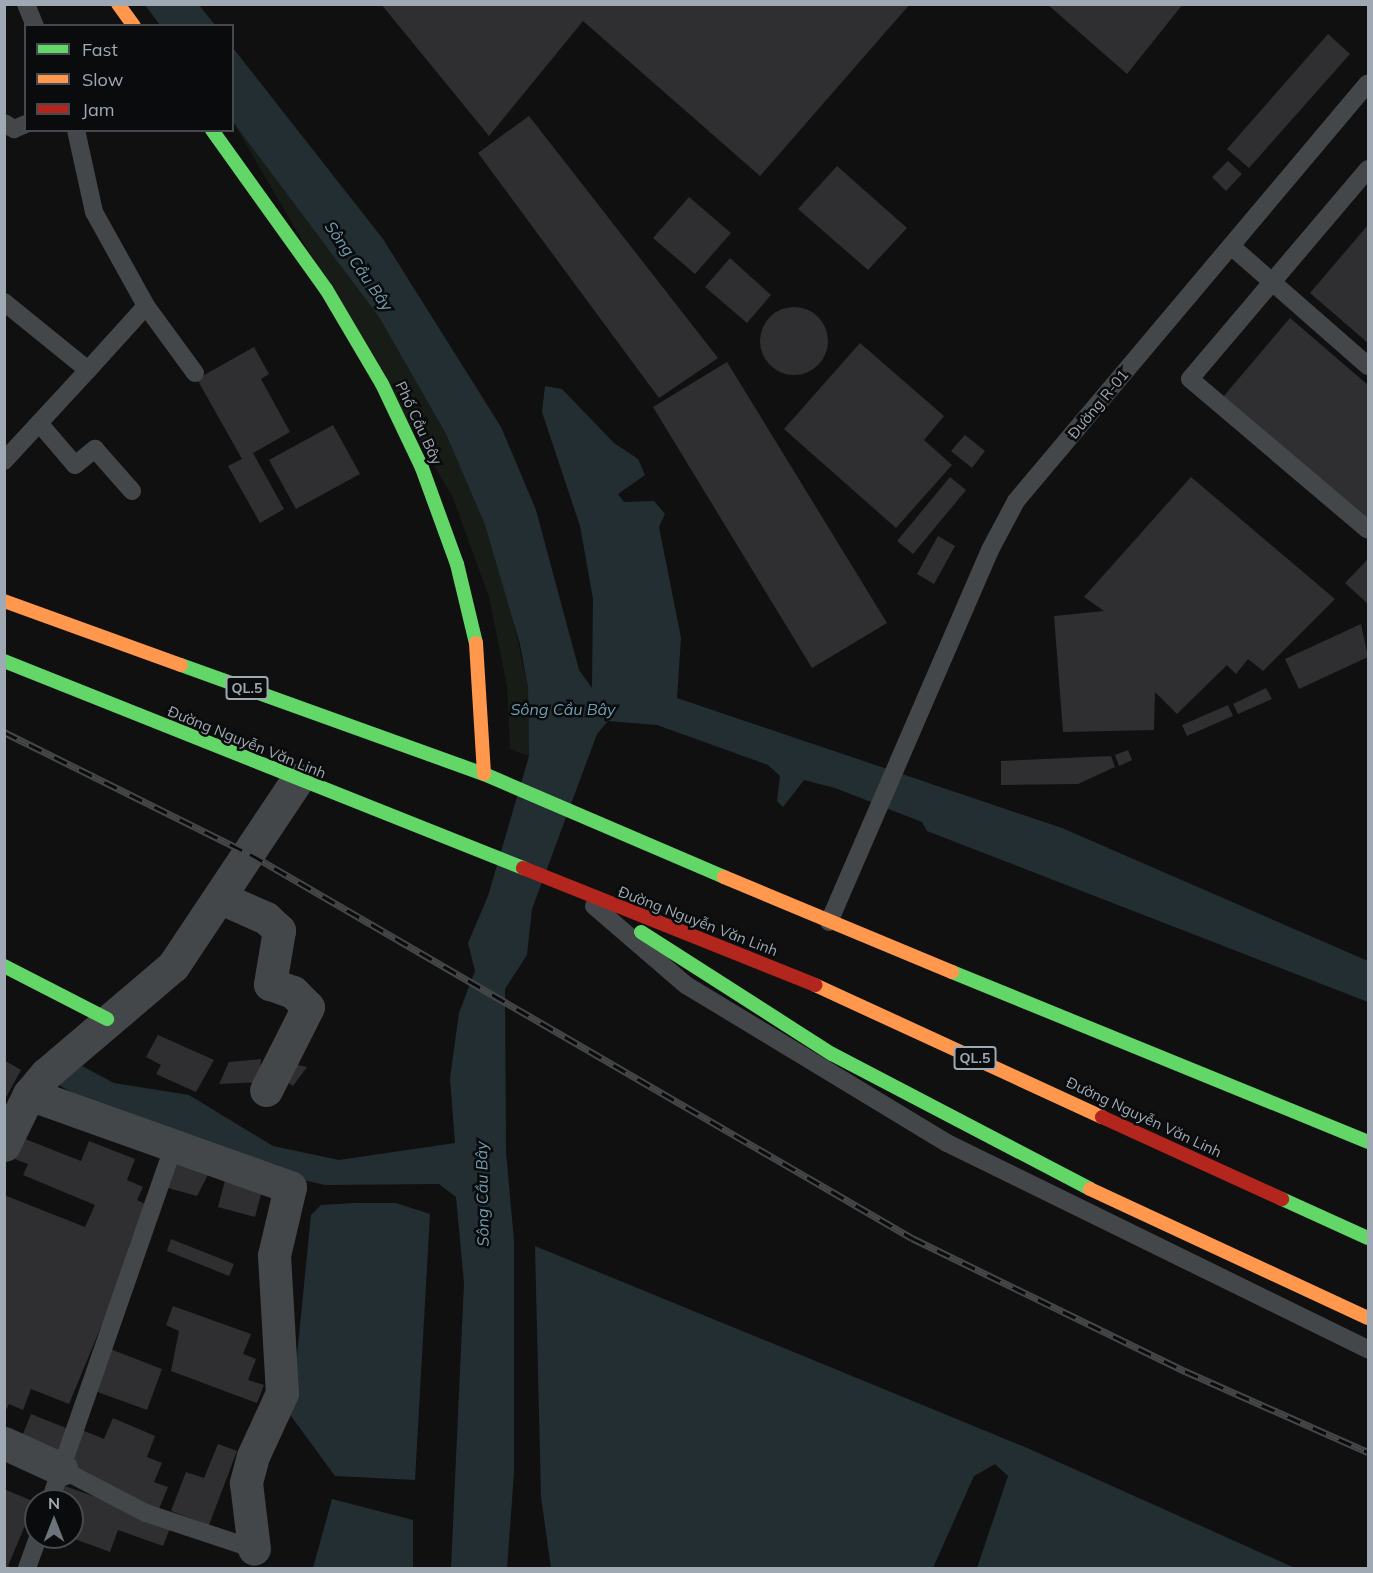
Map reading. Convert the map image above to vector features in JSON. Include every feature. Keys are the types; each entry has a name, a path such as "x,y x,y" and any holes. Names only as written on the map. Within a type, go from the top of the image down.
{"main road":[{"path":"118,4 133,24"},
{"name":"Phố Cầu Bây","path":"213,132 326,289 382,384 422,468 457,564 474,632 486,775"},
{"name":"QL.5","path":"4,601 486,775 603,827 830,922 1368,1142"},
{"name":"Đường Nguyễn Văn Linh","path":"4,662 805,981 1349,1229 1368,1240"},
{"path":"576,891 832,1054 1099,1194 1368,1317"},
{"path":"4,966 107,1019"}],"street":[{"path":"4,1145 29,1094 107,1019 164,976 221,898 297,780"},
{"path":"221,898 266,918 279,930 270,984 293,992 308,1007 266,1090"},
{"path":"29,1094 290,1187 274,1255 282,1393 253,1456 246,1483 254,1549"},
{"path":"4,1443 61,1469"}],"lane":[{"path":"26,4 34,24"},
{"name":"Đường R-01","path":"830,922 990,550 1016,501 1366,90"},
{"path":"4,123 14,129 24,125"},
{"path":"76,132 94,212 146,306 195,373"},
{"path":"1368,169 1190,379 1368,530"},
{"path":"1232,246 1368,366"},
{"path":"4,302 88,370"},
{"path":"4,461 146,306"},
{"path":"39,423 75,465 95,448 132,491"},
{"path":"576,891 686,985 947,1143 1368,1349"},
{"path":"54,1489 174,1144"},
{"path":"61,1469 146,1513 254,1549"},
{"path":"27,1569 34,1549"}],"shaded area":[{"path":"234,123 379,317 446,434 485,525 510,605 528,688 529,756 510,749 507,686 489,597 453,498"}],"water":[{"path":"145,5 199,5 214,24 159,24"},
{"name":"Sông Cầu Bây","path":"234,49 383,239 501,427 536,510 579,670 592,688 593,599 580,526 542,412 545,386 562,389 614,443 638,459 645,475 618,494 624,502 654,501 665,514 659,527 681,638 677,698 1062,828 1368,961 1368,1002 927,831 922,822 835,788 804,780 783,807 777,801 780,776 768,765 657,725 608,721 597,734 532,909 527,955 505,989 506,1152 514,1241 514,1473 507,1568 451,1568 464,1283 456,1197 439,1184 325,1185 282,1175 96,1106 57,1084 82,1066 114,1083 189,1095 273,1146 339,1160 455,1143 450,1078 459,1013 475,971 468,943 488,896 529,756 528,688 520,644 485,525 446,434 379,317 234,123"},
{"path":"396,1203 430,1214 415,1480 335,1476 291,1416 311,1215 321,1205"},
{"path":"535,1246 1025,1447 1295,1568 977,1568 1008,1476 995,1464 974,1476 933,1568 551,1568 541,1497"},
{"path":"332,1499 413,1520 413,1568 313,1568"}],"building":[{"path":"381,4 910,4 760,176 583,21 489,136"},
{"path":"1047,4 1183,4 1127,74"},
{"path":"1328,34 1350,54 1249,168 1227,149"},
{"path":"529,116 718,358 659,398 478,153"},
{"path":"1228,161 1242,174 1226,191 1212,177"},
{"path":"837,166 907,228 868,270 798,209"},
{"path":"689,197 731,233 695,274 653,238"},
{"path":"1368,225 1368,343 1310,293"},
{"path":"730,258 771,295 747,323 705,287"},
{"path":"801,307 813,313 822,322 828,334 826,354 818,365 801,375 787,375 770,365 762,354 760,334 770,317 781,309"},
{"path":"1290,318 1368,385 1368,521 1223,397"},
{"path":"860,343 944,416 924,440 952,465 896,528 784,429"},
{"path":"254,347 269,374 261,379 290,432 253,453 284,509 260,523 228,466 242,459 197,379"},
{"path":"727,362 887,623 812,668 653,407"},
{"path":"333,425 360,474 296,509 269,460"},
{"path":"965,435 985,451 972,468 951,451"},
{"path":"950,477 966,490 913,554 897,541"},
{"path":"1191,477 1335,599 1263,671 1248,659 1236,674 1227,665 1177,714 1155,692 1154,730 1063,732 1054,616 1104,611 1084,597"},
{"path":"938,536 955,546 934,584 917,574"},
{"path":"1367,560 1368,562 1368,604 1345,583"},
{"path":"1361,624 1368,657 1299,689 1285,659"},
{"path":"1266,688 1272,699 1238,714 1233,704"},
{"path":"1228,705 1233,716 1187,736 1182,725"},
{"path":"1128,750 1132,760 1119,766 1115,755"},
{"path":"1111,756 1115,767 1078,784 1001,785 1001,761"},
{"path":"158,1035 214,1060 196,1092 156,1074 161,1065 146,1057"},
{"path":"261,1059 259,1082 219,1084 229,1062"},
{"path":"4,1060 21,1070 4,1101"},
{"path":"288,1063 307,1067 293,1086 280,1077"},
{"path":"20,1137 81,1161 89,1141 135,1159 127,1180 143,1187 137,1200 145,1204 129,1246 134,1247 69,1404 31,1389 23,1410 9,1404 4,1414 4,1195 85,1227 95,1205 23,1175 28,1164 12,1158"},
{"path":"176,1156 213,1165 197,1196 168,1188"},
{"path":"228,1169 265,1179 255,1217 218,1207"},
{"path":"171,1239 234,1264 229,1276 167,1251"},
{"path":"173,1306 251,1334 243,1354 256,1359 248,1380 264,1385 257,1403 171,1371 179,1331 166,1325"},
{"path":"110,1349 162,1369 147,1410 95,1391"},
{"path":"31,1414 71,1430 58,1462 4,1440 4,1426 23,1434"},
{"path":"113,1418 155,1436 147,1457 162,1463 154,1482 168,1487 159,1509 66,1470 82,1430 104,1439"},
{"path":"218,1444 237,1451 209,1525 171,1511 186,1472 204,1478"},
{"path":"62,1485 73,1489 61,1489"},
{"path":"4,1489 24,1497 24,1528 8,1566 13,1568 4,1568"},
{"path":"84,1493 152,1517 170,1528 163,1546 118,1530 110,1552 84,1542"}],"railway":[{"path":"4,732 250,854 912,1238 1185,1371 1368,1452"}],"traffic: fast":[{"path":"213,132 326,289 382,384 422,468 457,564 476,643"},
{"path":"4,661 523,868"},
{"path":"181,665 484,774 724,877"},
{"path":"641,932 832,1054 1090,1189"},
{"path":"4,966 107,1019"},
{"path":"952,972 1368,1142"},
{"path":"1282,1199 1368,1238"}],"traffic: slow":[{"path":"118,4 133,24"},
{"path":"4,601 181,665"},
{"path":"476,643 484,774"},
{"path":"724,877 952,972"},
{"path":"815,985 1102,1117"},
{"path":"1090,1189 1368,1318"}],"traffic: jam":[{"path":"523,868 815,985"},
{"path":"1102,1117 1282,1199"}]}
